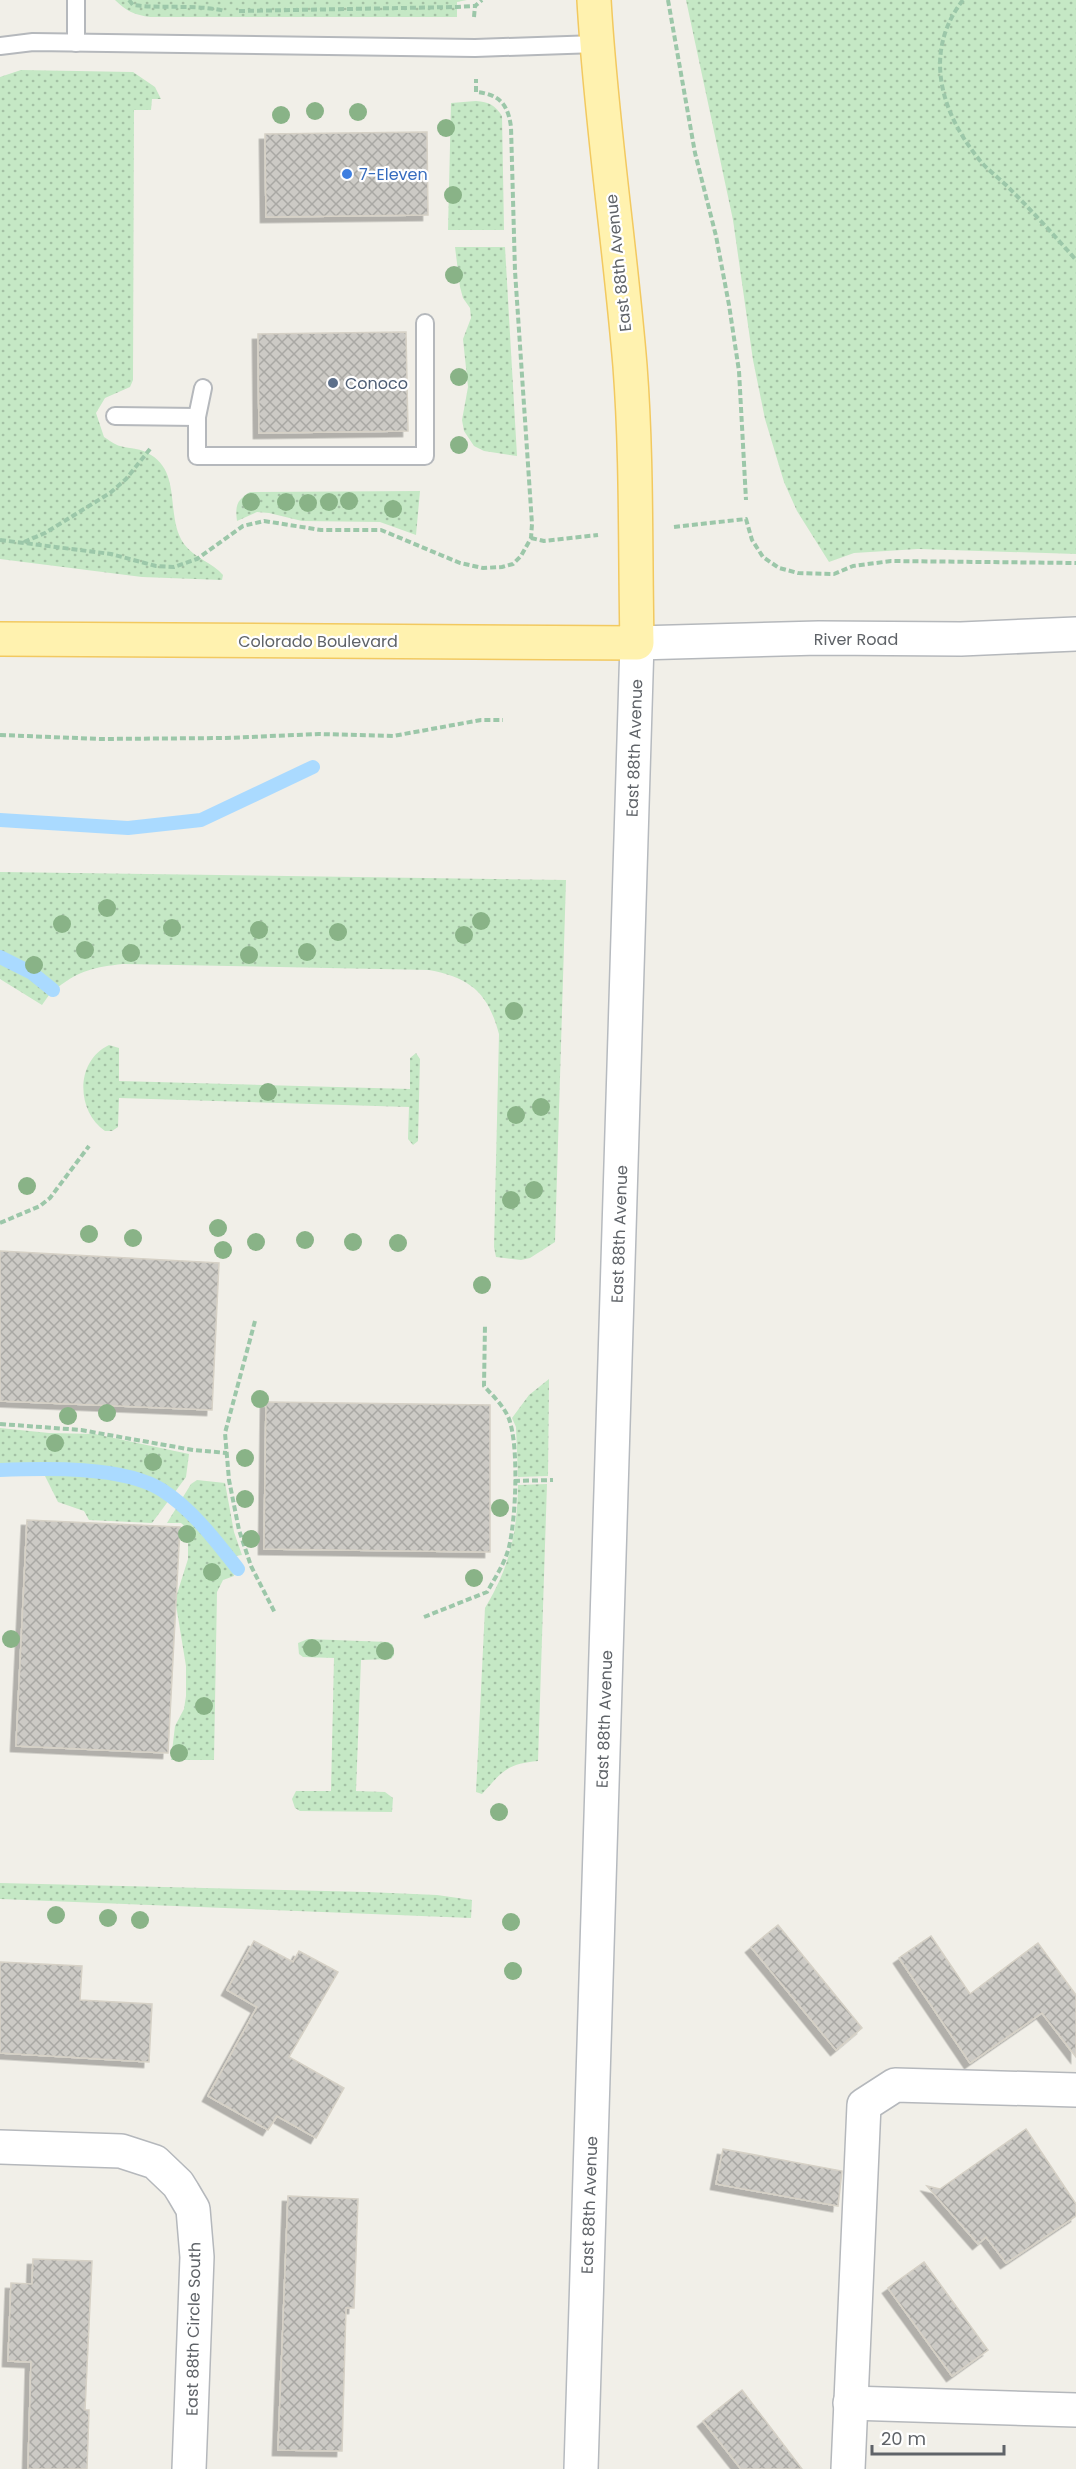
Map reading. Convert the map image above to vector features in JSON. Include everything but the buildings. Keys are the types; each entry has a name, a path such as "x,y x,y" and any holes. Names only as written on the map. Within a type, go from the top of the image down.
{"main road":[{"name":"East 88th Avenue","path":"581,2469 637,644 635,464 630,366 594,0"},
{"name":"River Road","path":"637,644 819,638 961,639 1076,634"},
{"name":"Colorado Boulevard","path":"0,639 637,644"},
{"path":"848,2469 864,2104 895,2085 1076,2090"},
{"name":"East 88th Circle South","path":"0,2147 122,2151 155,2162 178,2184 193,2209 197,2257 189,2469"},
{"path":"850,2403 1076,2410"}],"lane":[{"path":"76,0 76,43"},
{"path":"0,46 33,42 475,48 597,44"},
{"path":"202,388 197,417 197,456 425,456 425,322"},
{"path":"115,416 197,417"}],"path":[{"path":"129,0 133,5 152,8 210,7 229,12 260,9 475,6 482,0"},
{"path":"668,0 695,153 716,236 729,305 739,371 746,500"},
{"path":"963,0 950,16 941,41 942,90 950,115 979,159 1076,260"},
{"path":"474,17 475,6"},
{"path":"0,540 111,554 156,566 174,567 197,559 243,526 264,521 321,530 381,530 460,563 483,568 513,564 527,548 531,538 532,524 515,271 509,115 500,99 494,95 476,92 476,81"},
{"path":"22,543 45,533 110,492 126,479 150,449"},
{"path":"738,520 746,519 752,540 763,557 779,568 789,571 834,574 853,566 891,561 1076,563"},
{"path":"531,538 544,541"},
{"path":"0,735 101,739 226,738 319,734 393,736 481,720 502,720"},
{"path":"0,1223 40,1206 50,1198 89,1146"},
{"path":"255,1321 225,1433 233,1502 245,1552 274,1613"},
{"path":"424,1617 487,1592 508,1549 513,1527 514,1453 508,1418 501,1405 484,1386 485,1325"},
{"path":"0,1424 89,1431 194,1450 227,1453"},
{"path":"514,1481 553,1480"}],"green space":[{"path":"115,0 467,0 457,2 457,17 150,17 131,12"},
{"path":"686,0 1076,0 1076,554 918,549 854,553 829,562 797,511 784,482 765,419 753,360 733,220"},
{"path":"21,70 133,72 155,87 161,99 152,99 151,110 134,110 133,380 130,387 105,398 96,413 104,437 118,445 147,453 161,463 170,484 178,533 188,549 223,575 222,580 142,577 0,559 0,77"},
{"path":"476,101 491,105 502,116 504,230 448,230 451,103"},
{"path":"455,247 505,247 517,456 484,451 474,446 464,431 462,420 468,387 463,339 471,318 470,308 463,298 460,287"},
{"path":"420,491 416,535 380,522 302,521 257,512 237,521 238,503 250,492"},
{"path":"0,872 566,880 555,1242 530,1258 521,1260 496,1257 494,1247 499,1034 495,1020 483,998 467,983 444,973 429,970 123,964 88,970 57,988 37,970 0,952"},
{"path":"0,960 36,980 49,995 42,1005 0,979"},
{"path":"109,1045 119,1048 119,1081 410,1089 410,1058 416,1053 420,1059 418,1141 413,1145 408,1139 409,1107 119,1098 118,1127 112,1131 105,1131 95,1122 89,1111 83,1086 90,1062 98,1052"},
{"path":"549,1379 548,1476 518,1477 516,1427 512,1418 529,1395"},
{"path":"0,1428 49,1433 95,1434 189,1454 186,1477 152,1523 89,1520 84,1511 58,1502 45,1476 31,1466 0,1469"},
{"path":"197,1480 225,1483 234,1532 242,1555 236,1556 232,1565 234,1576 223,1580 217,1592 214,1760 171,1760 175,1726 184,1709 186,1696 186,1666 176,1605 177,1594 188,1559 188,1529 181,1523 167,1523 191,1484"},
{"path":"547,1484 538,1761 519,1764 506,1770 482,1794 476,1792 485,1608 506,1564 514,1534 518,1485"},
{"path":"308,1639 388,1642 393,1645 394,1655 391,1659 361,1660 356,1791 385,1792 393,1798 392,1812 300,1811 295,1808 292,1799 296,1791 331,1791 334,1658 303,1657 299,1654 298,1643"},
{"path":"0,1883 367,1892 437,1895 472,1900 471,1918 0,1899"}],"waterway":[{"path":"0,820 128,828 201,820 313,767"},
{"path":"0,957 32,973 53,990"},
{"path":"0,1470 84,1470 127,1476 146,1482 162,1490 184,1507 203,1526 238,1569"}],"place":[{"name":"7-Eleven","path":"347,174"},
{"name":"Conoco","path":"333,383"}]}
